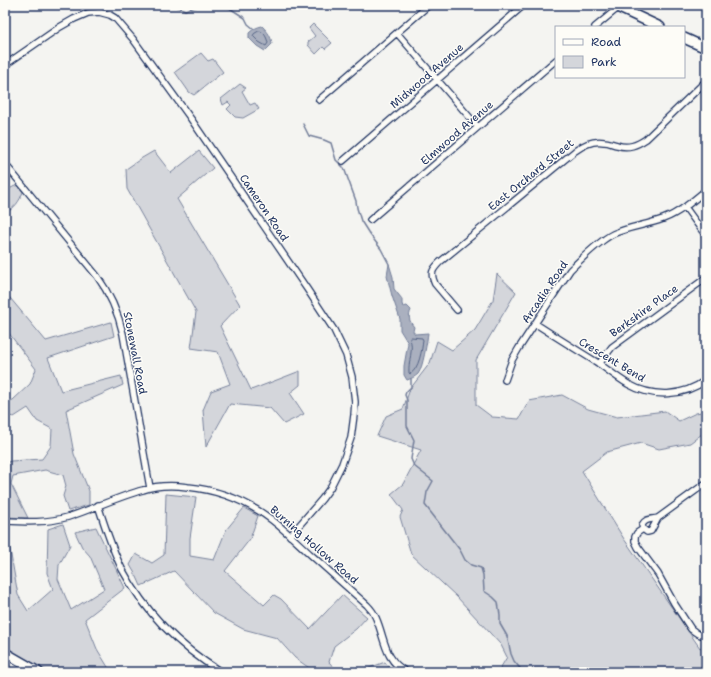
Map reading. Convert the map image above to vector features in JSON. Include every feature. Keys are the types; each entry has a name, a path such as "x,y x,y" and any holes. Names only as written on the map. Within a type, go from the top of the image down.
{"main road":[{"path":"615,6 658,26"},
{"path":"685,38 706,48"},
{"path":"5,653 38,672"},
{"path":"5,665 18,672"}],"street":[{"path":"5,65 74,20 88,13 99,12 100,5"},
{"path":"319,100 429,5"},
{"name":"Midwood Avenue","path":"343,161 524,5"},
{"path":"596,26 615,6"},
{"name":"Cameron Road","path":"99,12 115,18 144,53 307,289 334,330 346,355 352,377 355,402 353,428 346,454 330,488 290,536"},
{"path":"397,33 478,127"},
{"name":"Elmwood Avenue","path":"370,220 555,61"},
{"name":"East Orchard Street","path":"457,310 435,284 433,279 433,269 440,262 575,151 585,145 603,141 624,147 639,144 706,81"},
{"name":"Stonewall Road","path":"5,164 97,276 112,299 124,334 150,488"},
{"name":"Arcadia Road","path":"505,380 512,360 570,270 579,261 606,238 614,234 662,220 685,207 706,190"},
{"path":"685,207 706,236"},
{"name":"Berkshire Place","path":"599,364 612,346 706,278"},
{"name":"Crescent Bend","path":"536,324 627,383 647,392 676,393 700,384 706,380"},
{"path":"703,634 695,632 691,629 674,603 658,574 638,546 635,541 635,537 643,529 642,525 644,521 658,518 706,483"},
{"name":"Burning Hollow Road","path":"5,522 52,520 68,517 150,488 160,486 182,486 222,494 246,504 271,519 367,605 375,616 386,650 390,657 399,667 407,672"},
{"path":"98,506 109,539 122,569 144,604 176,638 198,657 221,672"}],"green space":[{"path":"313,24 332,43 325,49 323,47 316,54 308,45 308,42 315,36 309,28"},
{"path":"201,53 208,61 213,59 223,72 194,95 189,92 175,72"},
{"path":"240,84 246,88 242,91 250,105 255,103 259,109 243,118 235,117 227,109 231,105 228,102 223,105 221,99"},
{"path":"154,151 171,173 199,151 213,168 177,199 240,305 220,326 251,390 300,371 300,385 290,393 304,414 284,424 270,408 230,404 206,447 203,410 211,391 230,384 218,352 191,348 196,312 127,189 126,169"},
{"path":"17,185 23,192 14,207 5,213 5,191"},
{"path":"497,274 516,292 476,360 476,405 492,417 519,419 529,401 562,395 588,409 617,417 665,411 679,421 696,413 706,411 706,431 690,443 659,449 641,443 607,452 582,471 624,539 700,648 706,644 706,672 498,672 507,657 501,645 457,597 411,554 400,517 403,510 391,494 403,484 421,450 377,436 386,416 403,409 410,389 430,363 437,341 452,350 475,330 493,300"},
{"path":"5,292 46,341 111,322 114,336 48,358 61,391 121,376 123,385 66,410 74,454 89,491 89,505 68,511 63,496 66,486 63,475 45,470 13,476 11,484 28,518 5,517 5,463 11,461 42,459 51,446 52,429 37,421 28,408 14,417 5,415 5,402 13,400 30,384 36,369 5,328"},
{"path":"166,494 196,497 190,538 190,556 214,560 226,530 244,508 258,516 250,539 225,571 264,605 274,595 281,599 310,629 342,595 367,617 356,629 334,646 329,662 338,672 315,672 295,658 277,638 243,629 214,613 174,571 141,586 130,565 136,554 152,563 164,555"},
{"path":"63,524 70,545 59,565 58,579 71,610 104,589 90,556 82,547 75,532 96,527 125,588 85,619 97,649 111,672 49,672 5,647 5,527 18,595 28,611 53,589 47,573 48,529"},
{"path":"385,662 392,672 361,672 361,671"}],"water":[{"path":"262,26 269,34 272,44 265,51 249,38 249,33 255,28"},
{"path":"389,264 393,277 394,289 402,299 403,307 407,306 411,310 410,319 414,327 413,331 415,334 428,333 420,371 418,374 407,380 404,375 404,366 408,343 400,330 400,319 387,276"}],"waterway":[{"path":"174,5 185,10 201,5"},
{"path":"225,5 245,18 248,24 254,29"},
{"path":"303,124 309,136 331,143 336,160 344,168 356,201 361,221 381,249 389,264"},
{"path":"411,379 411,387 405,395 407,400 407,426 414,440 411,459 414,466 433,481 427,492 425,505 460,550 465,560 471,565 481,568 484,591 498,602 500,624 507,636 514,661 523,672"}]}
